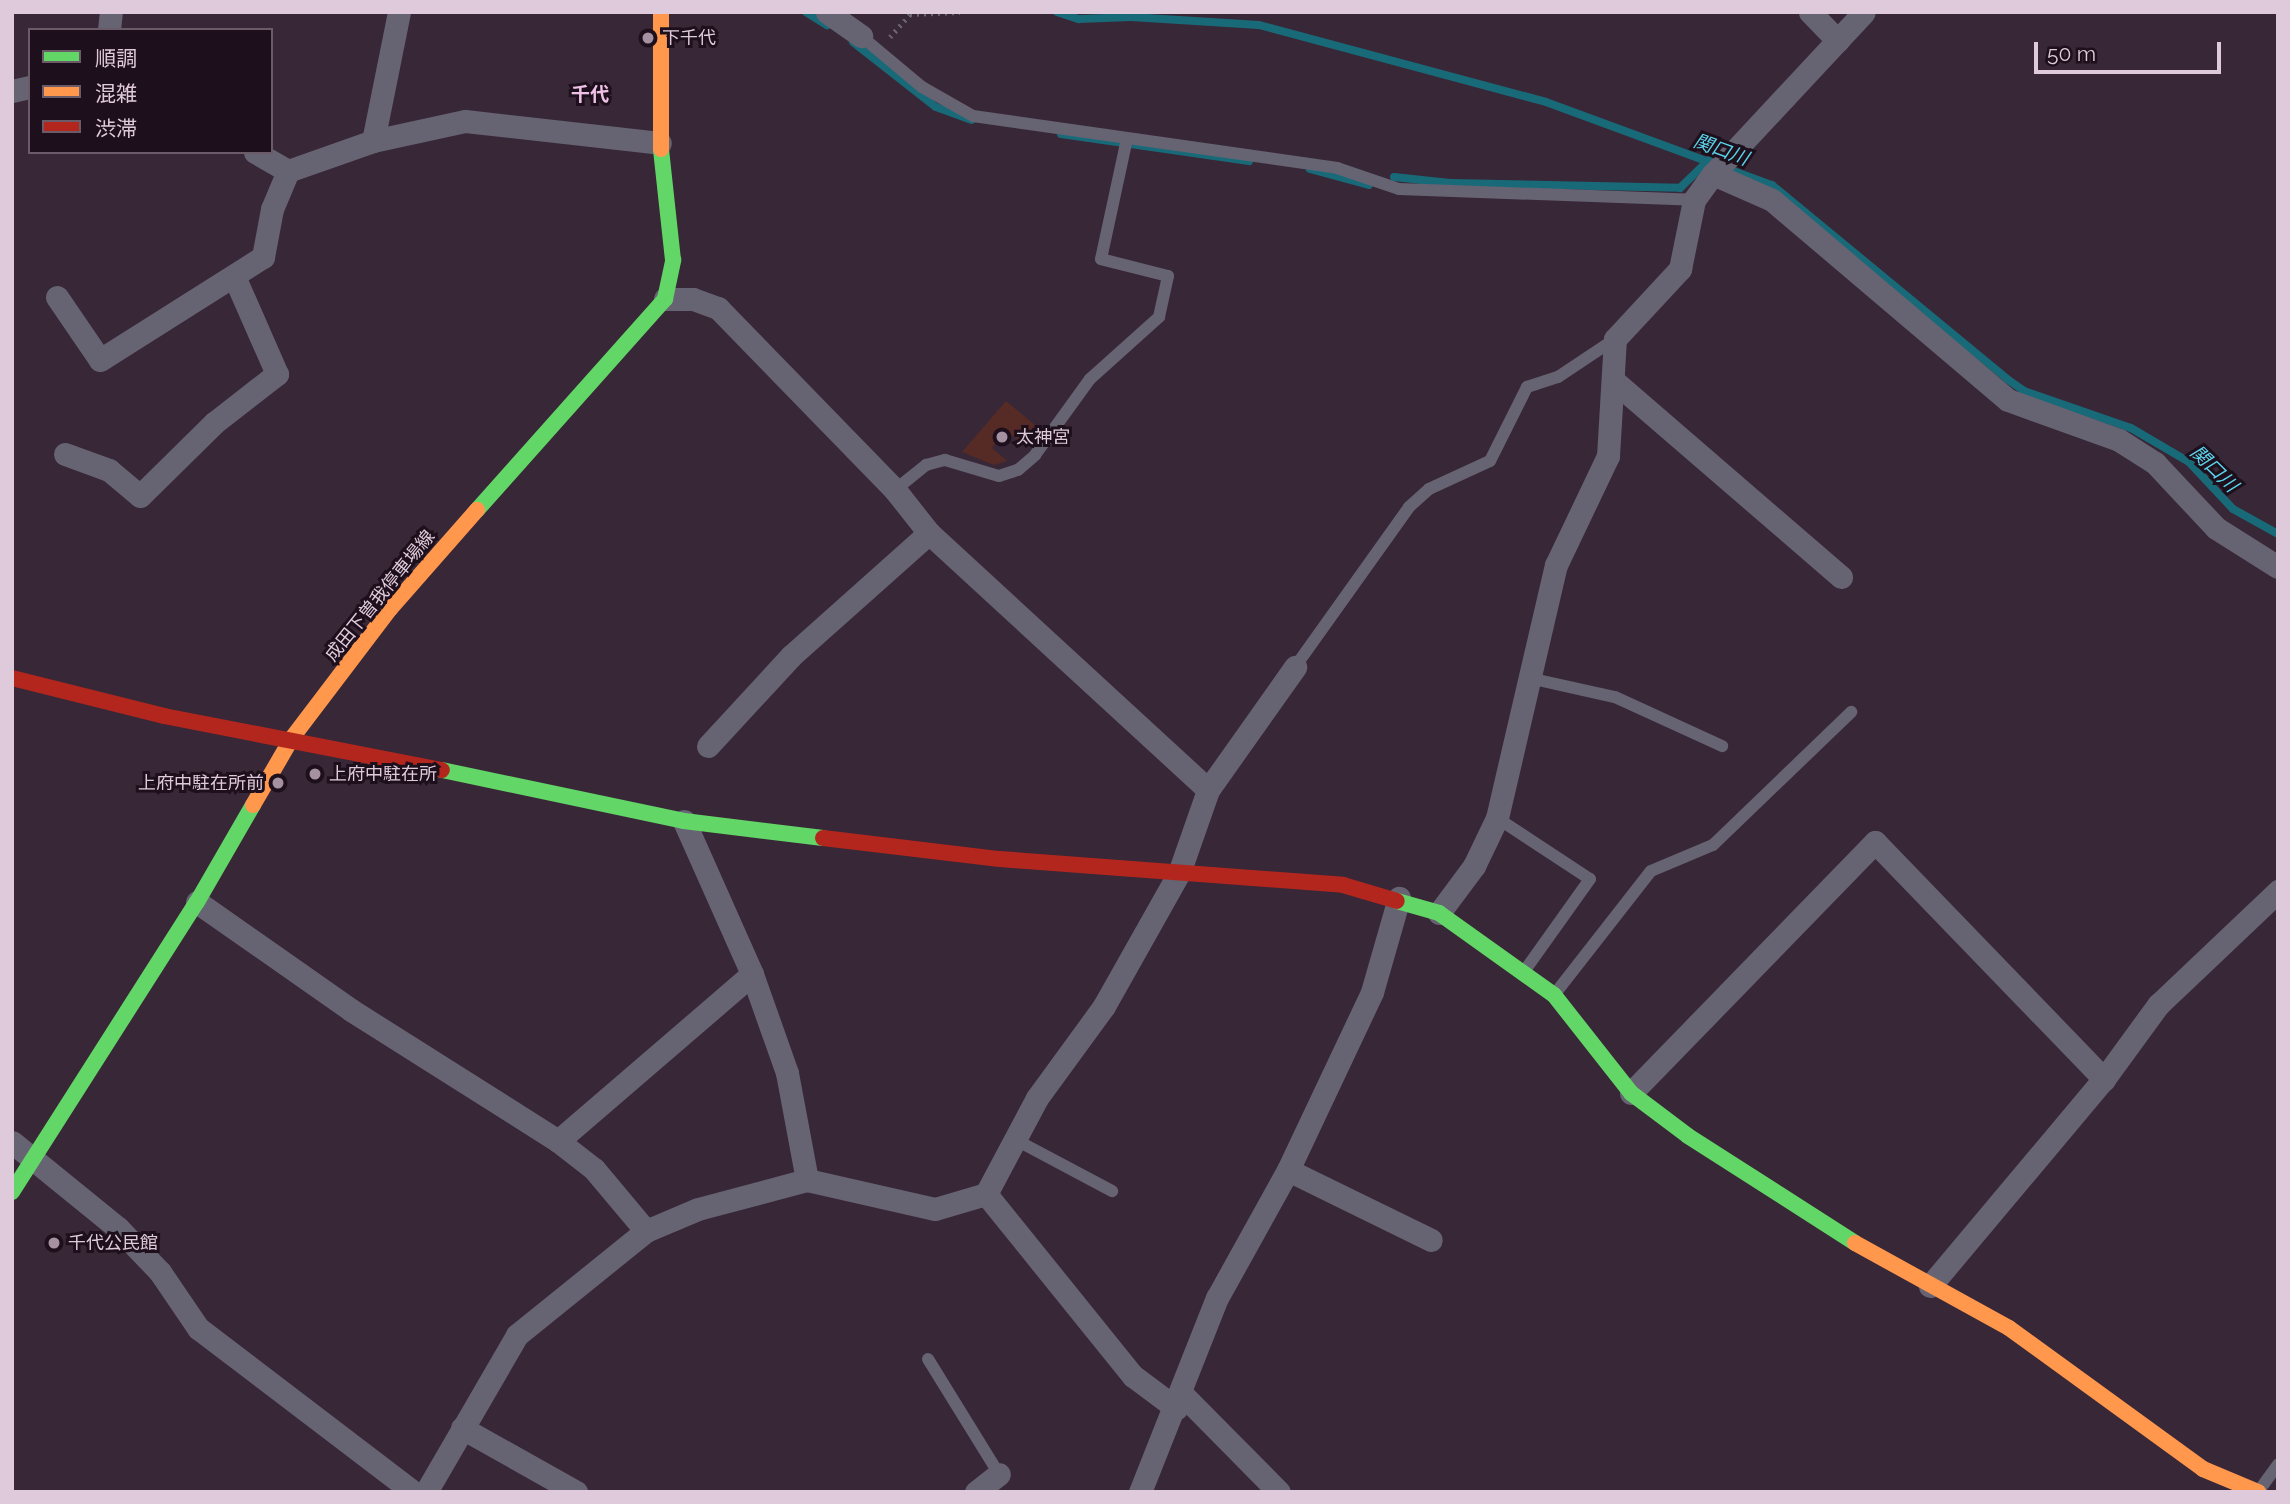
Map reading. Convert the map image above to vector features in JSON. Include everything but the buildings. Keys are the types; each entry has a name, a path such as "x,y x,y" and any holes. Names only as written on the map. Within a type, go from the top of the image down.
{"street":[{"path":"373,141 399,12"},
{"name":"成田下曽我停車場線","path":"12,1192 35,1163 197,902 292,738 390,609 665,299 673,260 660,143 661,12"},
{"path":"827,12 870,43"},
{"path":"1810,12 1838,41"},
{"path":"1439,913 1475,866 1497,818 1556,565 1608,456 1615,339 1681,269 1694,200 1713,174 1864,12"},
{"path":"57,298 100,360 263,257 272,209 288,171 373,141 465,121 660,143"},
{"path":"258,154 288,171"},
{"path":"1713,174 1772,201 2008,400 2119,440 2155,463 2216,528 2278,567"},
{"path":"65,454 109,470 140,496 214,423 277,374 234,276"},
{"path":"665,299 693,299 718,308 895,490 929,533 1208,790"},
{"path":"1614,381 1841,576"},
{"path":"708,746 791,656 929,533"},
{"path":"426,1492 517,1335 646,1231 698,1209 807,1180 935,1209 986,1194 1037,1098 1104,1006 1179,873 1208,790 1296,667"},
{"path":"12,678 164,716 292,738 684,821 1000,859 1343,886 1399,898 1439,913 1525,970 1554,995 1631,1093 1688,1136 1818,1222 2009,1328 2203,1469 2258,1492"},
{"path":"684,821 752,974 787,1073 807,1180"},
{"path":"1631,1093 1875,842 2104,1079"},
{"path":"1930,1286 2104,1079 2158,1005 2278,891"},
{"path":"1140,1492 1179,1400 1217,1298 1288,1170 1372,992 1399,898"},
{"path":"197,902 351,1010 558,1141 594,1169 646,1231"},
{"path":"558,1141 752,974"},
{"path":"12,1142 118,1228 160,1272 198,1328 413,1492"},
{"path":"1288,1170 1431,1240"},
{"path":"986,1194 1133,1377 1179,1400 1279,1492"},
{"path":"462,1428 576,1492"},
{"path":"976,1492 999,1474"}],"lane":[{"path":"870,43 922,87 973,116 1126,145 1337,168 1399,189 1694,200"},
{"path":"895,490 926,465 946,460 999,476 1018,470 1035,456 1090,379 1159,317 1168,276 1101,259 1126,145"},
{"path":"1296,667 1409,508 1429,489 1490,461 1527,387 1558,377 1615,339"},
{"path":"1529,678 1615,697 1722,746"},
{"path":"1554,995 1651,871 1713,845 1851,712"},
{"path":"1497,818 1590,878 1525,970"},
{"path":"1016,1140 1112,1191"},
{"path":"928,1359 999,1474"},
{"path":"2258,1492 2278,1464"}],"path":[{"path":"870,43 911,14 960,12"}],"shaded area":[{"name":"太神宮","path":"1006,401 1035,425 1022,442 1005,431 992,448 1007,461 994,465 962,452"}],"waterway":[{"path":"806,12 827,25"},
{"name":"関口川","path":"1057,12 1079,19 1131,17 1259,25 1546,102 1772,185 2024,391 2131,428 2189,462 2233,509 2278,534"},
{"path":"853,42 936,107 972,120"},
{"path":"1061,134 1249,161"},
{"path":"1394,177 1450,183 1680,188 1709,160"},
{"path":"1310,169 1369,185"}],"traffic: fast":[{"path":"477,510 665,299 673,260 661,149"},
{"path":"442,770 684,821 823,838"},
{"path":"12,1192 197,902 253,805"},
{"path":"1397,901 1439,913 1554,995 1631,1093 1688,1136 1855,1243"}],"traffic: slow":[{"path":"661,12 661,149"},
{"path":"253,805 292,738 390,609 477,510"},
{"path":"1855,1243 2009,1328 2203,1469 2258,1492"}],"traffic: jam":[{"path":"12,678 164,716 442,770"},
{"path":"823,838 1000,859 1343,885 1397,901"}],"place":[{"name":"下千代","path":"648,38"},
{"name":"太神宮","path":"1002,437"},
{"name":"上府中駐在所","path":"315,774"},
{"name":"上府中駐在所前","path":"278,783"},
{"name":"千代公民館","path":"54,1243"}],"district":[{"name":"千代","path":"590,95"}]}
